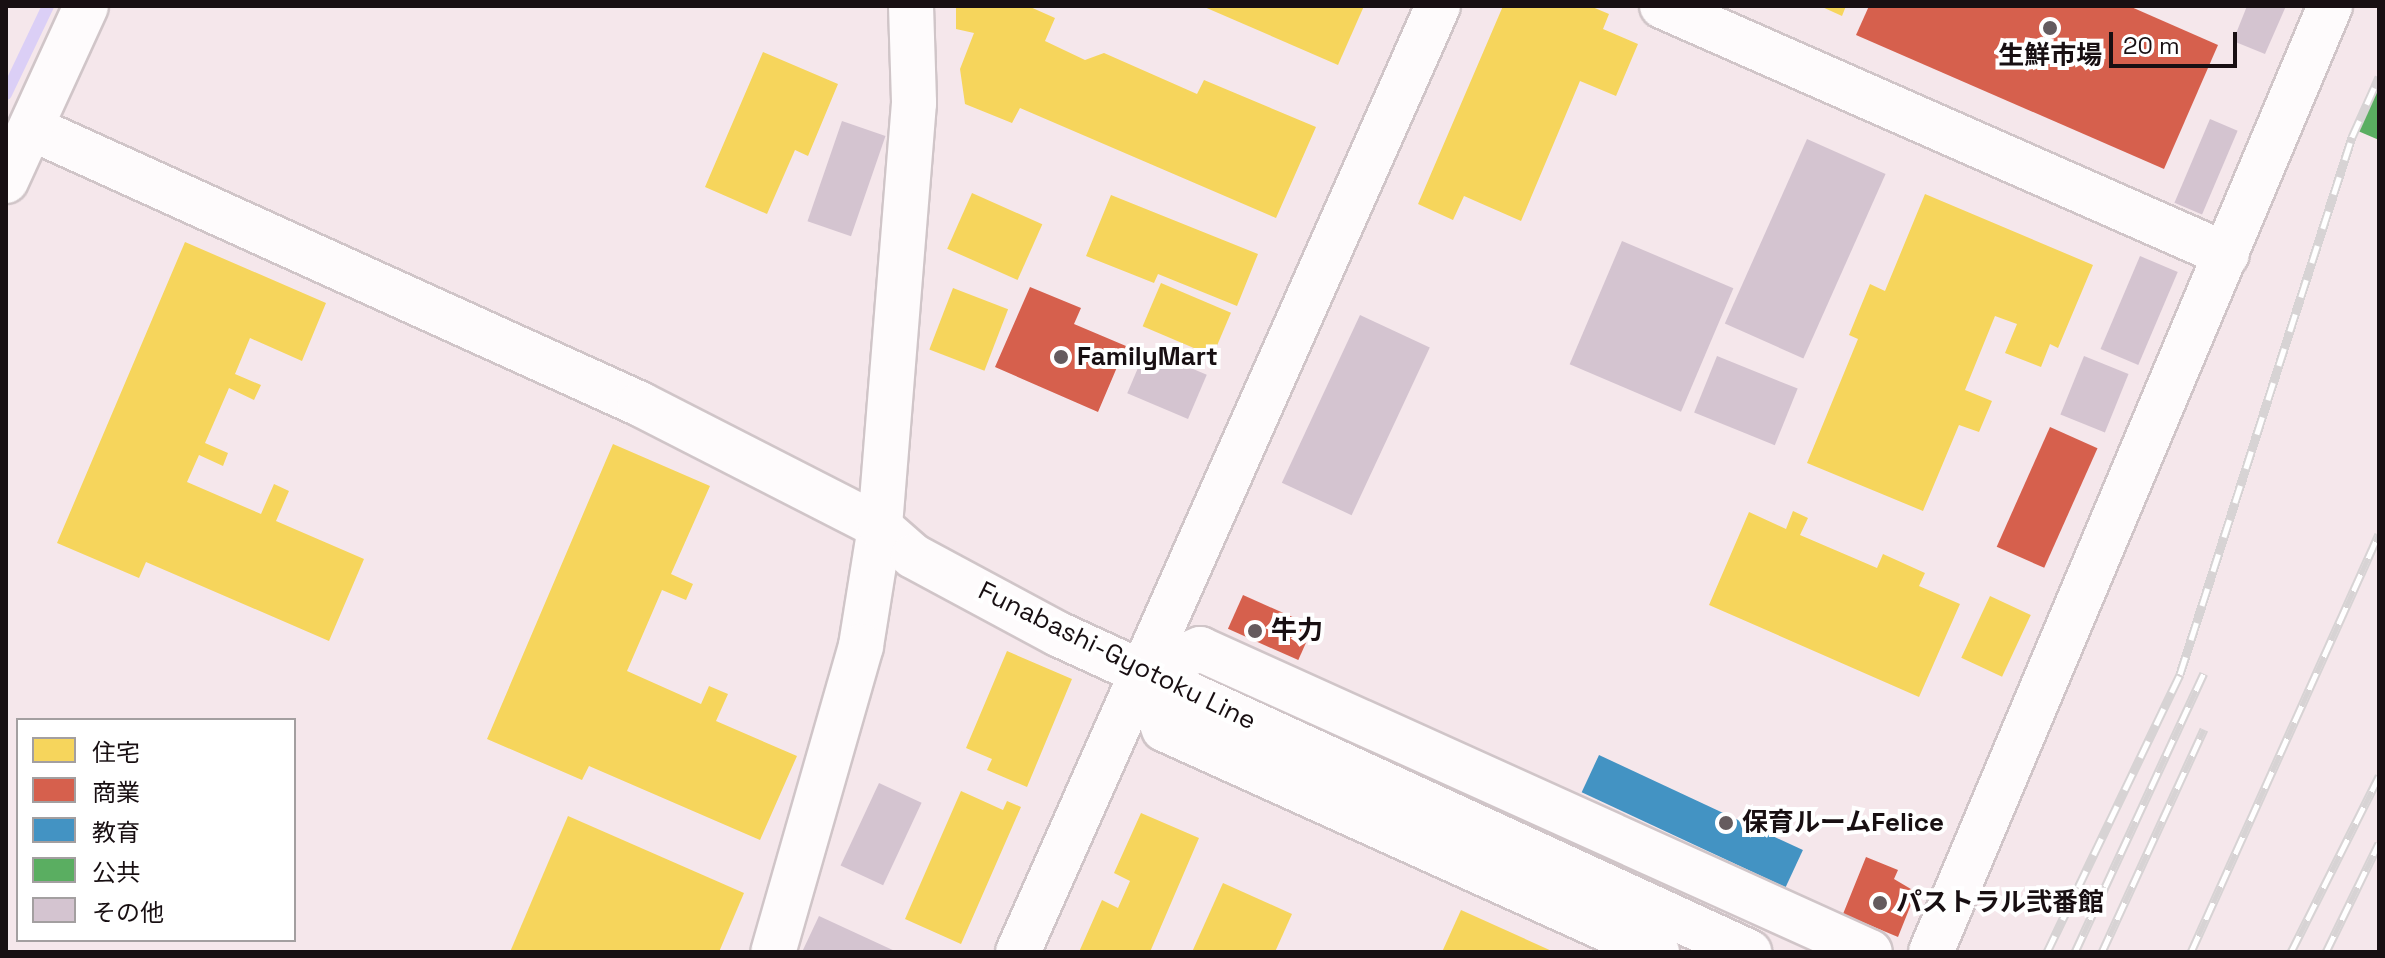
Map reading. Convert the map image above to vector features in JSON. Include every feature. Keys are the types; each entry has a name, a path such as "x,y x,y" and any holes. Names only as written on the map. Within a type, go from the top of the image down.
{"street":[{"path":"6,181 86,6"},
{"path":"773,952 861,646 880,527 914,103 911,6"},
{"path":"1018,952 1438,6"},
{"path":"1662,6 2227,255"},
{"path":"1931,952 2330,6"},
{"name":"Funabashi-Gyotoku Line","path":"31,128 640,404 880,527 913,556 1143,673 1749,952"},
{"path":"1143,673 1200,649 1870,952"},
{"path":"1143,673 1164,729 1657,952"}],"building: 住宅":[{"path":"956,6 1028,6 1055,18 1045,41 1085,60 1104,53 1197,94 1204,80 1316,127 1276,218 1020,108 1012,123 965,104 960,69 974,33 956,29"},
{"path":"1202,6 1364,6 1338,65"},
{"path":"1503,6 1590,6 1609,14 1603,29 1638,44 1616,96 1580,81 1521,221 1464,196 1453,220 1418,204"},
{"path":"1820,6 1846,6 1842,16"},
{"path":"763,52 838,84 808,156 795,150 767,214 705,187"},
{"path":"972,193 1042,224 1018,280 947,249"},
{"path":"1925,194 2093,265 2058,348 2050,344 2041,367 2005,353 2017,324 1995,316 1965,390 1992,401 1979,432 1959,425 1923,511 1807,463 1858,339 1849,335 1870,284 1885,291"},
{"path":"1111,195 1258,254 1237,306 1158,274 1154,283 1086,256"},
{"path":"185,242 326,303 302,361 250,338 235,374 261,385 254,400 229,388 205,443 228,453 223,466 199,455 187,482 261,514 274,484 289,491 276,521 364,559 329,641 146,562 139,578 57,543"},
{"path":"1161,283 1231,313 1213,356 1143,326"},
{"path":"953,288 1008,309 984,371 929,350"},
{"path":"613,444 710,486 671,574 693,584 686,600 662,590 627,671 701,704 709,686 728,694 716,721 797,756 760,840 589,766 582,780 487,739"},
{"path":"1793,511 1808,518 1800,535 1877,568 1883,554 1925,573 1919,586 1960,604 1919,697 1709,605 1749,512 1786,529"},
{"path":"1990,596 2031,615 2002,677 1961,658"},
{"path":"1007,651 1072,679 1027,787 987,770 992,759 966,748"},
{"path":"961,791 1003,810 1007,801 1021,807 961,944 905,919"},
{"path":"1141,813 1199,838 1150,952 1079,952 1102,900 1118,908 1130,881 1114,873"},
{"path":"568,816 744,893 719,952 510,952"},
{"path":"1223,883 1292,914 1275,952 1192,952"},
{"path":"1461,910 1554,952 1442,952"}],"building: 商業":[{"path":"1869,6 2129,6 2218,45 2164,169 1856,35"},
{"name":"FamilyMart","path":"1030,287 1081,308 1074,324 1126,346 1098,412 995,367"},
{"path":"2050,427 2098,448 2044,568 1997,547"},
{"path":"1243,595 1313,626 1298,660 1228,629"},
{"name":"パストラル弐番館","path":"1866,857 1898,870 1894,879 1916,892 1898,937 1843,914"}],"building: 教育":[{"path":"1599,755 1803,850 1786,887 1582,792"}],"building: 公共":[{"path":"2379,80 2379,140 2358,131"}],"building: その他":[{"path":"2247,6 2286,6 2265,54 2233,41"},
{"path":"2210,119 2238,131 2202,214 2174,203"},
{"path":"842,121 885,136 851,236 807,221"},
{"path":"1807,139 1886,174 1803,359 1725,324"},
{"path":"1622,241 1733,288 1681,412 1570,364"},
{"path":"2140,256 2178,272 2138,365 2101,349"},
{"path":"1360,315 1430,348 1352,515 1282,483"},
{"path":"1146,349 1207,375 1188,419 1127,393"},
{"path":"1717,356 1798,389 1775,445 1694,413"},
{"path":"2084,356 2129,374 2105,432 2060,414"},
{"path":"879,783 922,803 883,885 841,865"},
{"path":"819,916 897,952 802,952"}],"waterway":[{"path":"6,94 48,6"}],"railway":[{"path":"2047,952 2180,674 2352,137 2379,77"},
{"path":"2191,952 2379,534"},
{"path":"2075,952 2204,673"},
{"path":"2102,952 2204,729"},
{"path":"2291,952 2379,776"},
{"path":"2326,952 2379,843"}],"place":[{"name":"生鮮市場","path":"2050,28"},
{"name":"FamilyMart","path":"1061,357"},
{"name":"牛力","path":"1255,631"},
{"name":"保育ルームFelice","path":"1726,823"},
{"name":"パストラル弐番館","path":"1880,903"}]}
